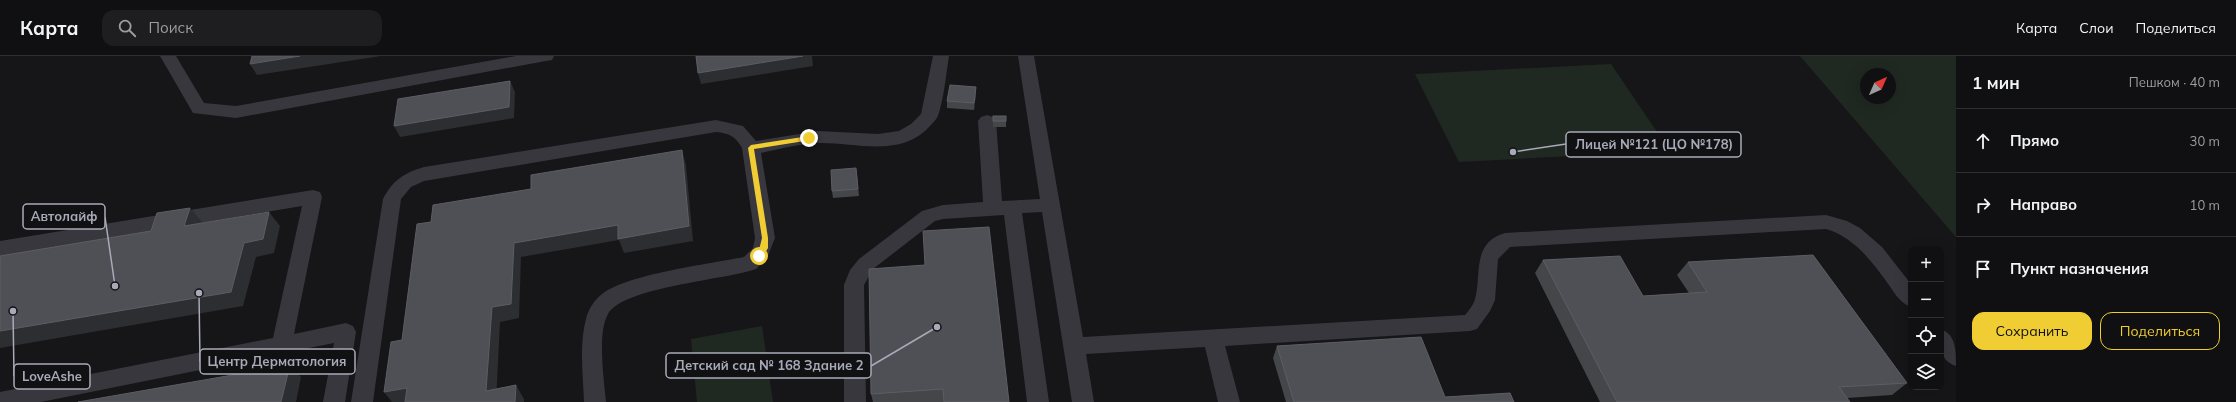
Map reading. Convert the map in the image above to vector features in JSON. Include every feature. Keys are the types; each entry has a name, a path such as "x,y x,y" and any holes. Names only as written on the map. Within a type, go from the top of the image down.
{"lane":[{"path":"168,56 199,108 236,112 546,56"},
{"path":"751,148 818,137 876,141 900,138 923,124 929,116 941,56"},
{"path":"1026,56 1083,402"},
{"path":"987,121 1038,402"},
{"path":"362,402 392,199 396,190 404,182 424,174 716,126 736,129 745,136 751,148 765,238 764,248 759,256 749,264 733,269 634,287 620,292 608,299 599,310 594,325 595,402"},
{"path":"0,249 313,197 282,344"},
{"path":"855,402 854,285 860,270 929,216 943,212 1050,205"},
{"path":"1074,346 1470,323 1485,306 1488,294 1487,264 1491,253 1505,240 1529,238 1826,222 1844,228 1866,242 1908,295"},
{"path":"0,401 346,332 334,402"},
{"path":"1213,338 1229,402"},
{"path":"1944,342 1956,357"}],"shaded area":[{"path":"1800,56 1956,56 1956,237"},
{"path":"1611,64 1670,151 1459,162 1415,74"},
{"path":"762,326 773,402 697,402 691,339"}],"building":[{"path":"252,56 300,56 250,64"},
{"path":"696,56 803,56 698,73"},
{"path":"510,81 509,107 394,126 398,99"},
{"path":"950,85 976,87 974,103 947,101"},
{"path":"993,116 1006,116 1006,121 993,121"},
{"path":"682,150 689,226 618,239 618,225 514,243 511,304 492,307 486,391 516,385 515,402 405,402 407,388 384,392 391,342 402,340 417,224 431,222 433,205 531,189 531,175"},
{"path":"856,168 858,189 832,191 831,170"},
{"path":"190,208 184,226 269,212 263,239 244,243 231,292 0,331 0,256 151,231 157,213"},
{"path":"989,227 1009,402 944,402 943,389 871,394 869,269 925,265 923,231"},
{"path":"1813,255 1907,383 1839,387 1850,402 1617,402 1543,260 1620,256 1643,296 1707,292 1688,262"},
{"path":"1421,337 1445,397 1510,393 1514,402 1294,402 1277,346"},
{"path":"290,365 281,402 78,402"}],"place":[{"name":"Лицей №121 (ЦО №178)","path":"1513,152"},
{"name":"Автолайф","path":"115,286"},
{"name":"Центр Дерматология","path":"199,293"},
{"name":"LoveAshe","path":"13,311"},
{"name":"Детский сад № 168 Здание 2","path":"937,327"}],"route":[{"path":"759,256 764,248 765,238 751,148 809,138"}]}
